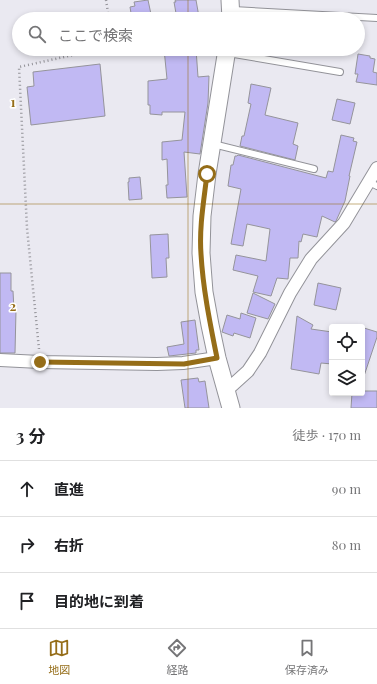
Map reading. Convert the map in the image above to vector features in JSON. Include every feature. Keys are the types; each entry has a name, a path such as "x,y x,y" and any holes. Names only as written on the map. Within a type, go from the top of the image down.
{"street":[{"path":"226,56 202,216 201,253 204,292 217,358 231,408"},
{"path":"227,390 248,371 260,353 290,293 311,259 344,223 373,184 377,168"},
{"path":"0,360 184,364 217,358"}],"lane":[{"path":"231,10 268,12"},
{"path":"365,17 377,18"},
{"path":"254,56 340,72"},
{"path":"212,144 314,169"}],"path":[{"path":"106,0 108,12"},
{"path":"40,362 28,228 19,67 68,56"}],"building":[{"path":"148,0 151,12 131,12 130,7 135,6 134,2"},
{"path":"175,0 196,0 198,12 176,12 174,2 176,2"},
{"path":"165,56 196,56 198,77 209,76 208,103 200,154 184,152 187,197 167,198 167,159 162,160 162,142 182,140 185,112 162,112 162,115 150,114 150,105 148,105 148,81 167,79"},
{"path":"358,56 370,56 370,58 375,59 373,72 377,73 377,85 356,82 358,74 355,74"},
{"path":"100,64 105,116 31,125 27,87 34,86 33,72"},
{"path":"251,84 271,88 265,115 298,123 293,144 298,146 295,160 240,146 242,136 244,136 251,104 248,103"},
{"path":"337,99 355,103 350,124 332,120"},
{"path":"341,135 354,138 353,141 357,142 345,201 336,221 335,222 322,216 317,237 303,234 301,242 299,241 298,258 290,258 288,279 277,278 271,296 253,292 258,276 233,270 236,255 266,261 270,229 247,224 243,246 231,244 241,189 228,186 231,165 233,165 235,156 238,155 326,178 328,171 333,172"},
{"path":"140,177 142,199 129,200 129,178"},
{"path":"168,234 169,258 166,258 167,277 152,278 150,235"},
{"path":"0,273 11,273 11,291 13,291 14,310 16,310 15,353 0,353"},
{"path":"318,283 341,288 336,310 314,305"},
{"path":"253,293 275,304 268,319 247,313"},
{"path":"241,313 256,318 250,338 234,333 233,336 222,332 227,315 240,319"},
{"path":"297,316 313,325 311,329 329,332 329,364 321,363 319,374 291,369"},
{"path":"195,320 199,350 196,350 196,353 169,356 167,347 184,344 181,322"},
{"path":"365,328 377,332 377,337 365,373"},
{"path":"198,378 199,382 205,381 209,408 185,408 181,380"},
{"path":"365,391 377,391 377,408 351,408 352,396 365,396"}],"route":[{"path":"40,362 184,364 217,358 204,292 201,253 202,216 207,174"}]}
